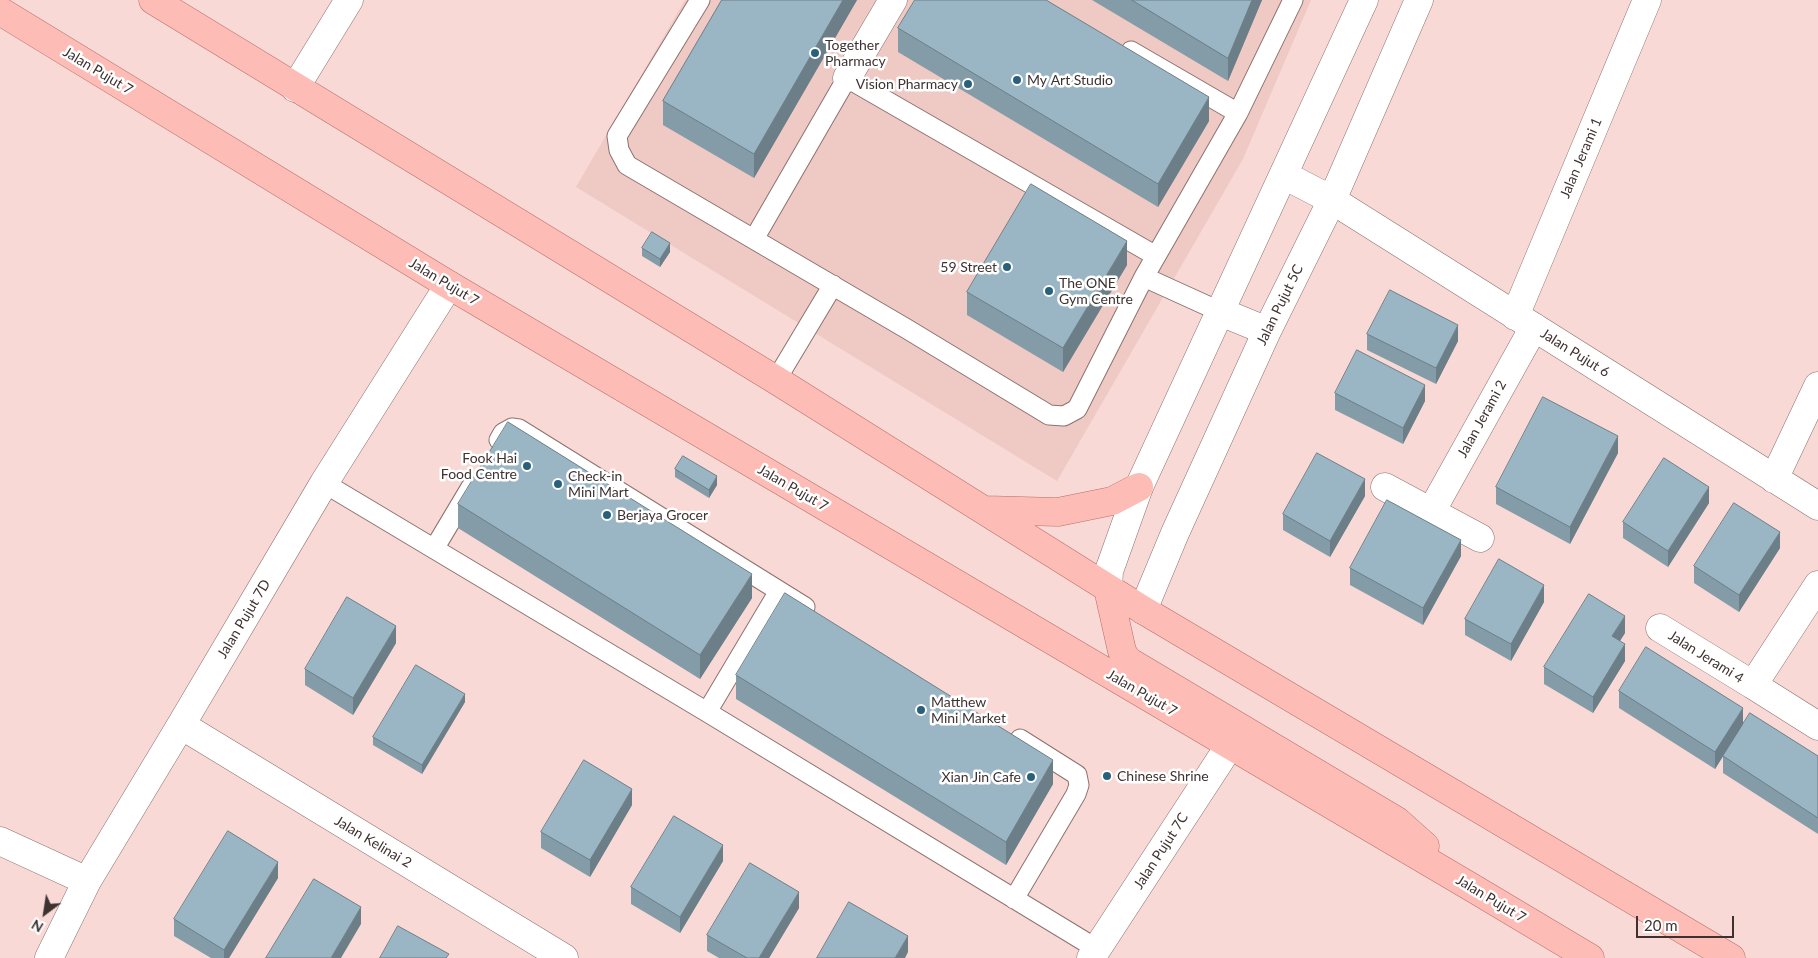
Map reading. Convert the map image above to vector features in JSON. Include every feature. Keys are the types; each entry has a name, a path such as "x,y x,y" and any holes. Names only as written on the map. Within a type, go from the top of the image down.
{"main road":[{"path":"153,0 776,380 986,510 1108,589 1731,958"},
{"name":"Jalan Pujut 7","path":"0,11 449,286 1590,958"},
{"path":"986,510 1058,512 1112,501 1139,487"},
{"path":"1108,589 1122,651 1130,662 1397,821 1471,887"}],"street":[{"path":"295,88 349,0"},
{"path":"847,78 893,0"},
{"path":"1108,589 1109,571 1139,487 1364,0"},
{"name":"Jalan Pujut 5C","path":"1143,610 1175,534 1267,331 1332,200 1419,0"},
{"name":"Jalan Jerami 1","path":"1524,321 1647,0"},
{"name":"Jalan Pujut 6","path":"1284,175 1332,200 1818,506"},
{"name":"Jalan Pujut 7D","path":"48,958 87,880 324,482 449,286"},
{"path":"1221,312 1267,331"},
{"name":"Jalan Jerami 2","path":"1431,512 1524,321"},
{"path":"1774,479 1818,386"},
{"path":"1385,487 1480,538"},
{"name":"Jalan Jerami 4","path":"1752,685 1818,585"},
{"name":"Jalan Jerami 4","path":"1660,628 1818,726"},
{"name":"Jalan Kelinai 2","path":"181,725 564,958"},
{"name":"Jalan Pujut 7C","path":"1094,953 1230,745"},
{"path":"0,841 87,880"}],"lane":[{"path":"700,0 617,136 620,150 627,165 833,285 1049,415 1064,416 1077,409 1144,277 1238,113 1293,0"},
{"path":"1118,44 1238,113"},
{"path":"754,239 847,78 1156,256"},
{"path":"1144,277 1221,312"},
{"path":"776,380 833,285"},
{"path":"489,458 504,433 512,428 519,429 821,616"},
{"path":"434,549 479,474"},
{"path":"324,482 1014,899 1094,953"},
{"path":"707,712 779,591"},
{"path":"1003,729 1077,775 1079,785 1076,794 1014,899"}],"shaded area":[{"path":"685,0 1311,0 1243,159 1057,481 576,187"}],"building":[{"path":"722,0 843,0 754,154 663,101"},
{"path":"915,0 1046,0 1209,97 1158,184 898,28"},
{"path":"1132,0 1252,0 1228,58"},
{"path":"1031,184 1127,241 1063,348 967,292"},
{"path":"652,232 670,243 660,259 642,248"},
{"path":"1390,290 1458,325 1436,368 1367,334"},
{"path":"1357,350 1425,385 1403,428 1335,393"},
{"path":"1543,397 1618,436 1570,527 1496,487"},
{"path":"508,422 752,574 700,655 458,504"},
{"path":"1317,453 1365,479 1330,541 1283,514"},
{"path":"683,456 717,476 709,490 675,469"},
{"path":"1664,458 1709,487 1668,551 1623,522"},
{"path":"1387,500 1461,540 1423,608 1350,568"},
{"path":"1734,503 1780,532 1739,595 1694,566"},
{"path":"1499,559 1544,585 1511,644 1465,619"},
{"path":"785,593 1053,760 1006,842 736,675"},
{"path":"1589,594 1625,616 1612,636 1625,644 1593,697 1544,667"},
{"path":"347,597 396,626 353,698 305,669"},
{"path":"1646,647 1743,708 1715,752 1619,691"},
{"path":"416,665 465,694 422,765 373,737"},
{"path":"1750,713 1818,756 1818,818 1723,756"},
{"path":"584,760 632,789 590,860 541,832"},
{"path":"674,816 723,845 680,917 631,887"},
{"path":"228,831 278,862 224,950 174,919"},
{"path":"750,863 799,892 759,958 747,958 707,935"},
{"path":"314,879 361,907 331,958 266,958"},
{"path":"849,902 908,936 895,958 817,958"},
{"path":"398,926 449,954 446,958 380,958"}],"place":[{"name":"Together Pharmacy","path":"815,53"},
{"name":"My Art Studio","path":"1017,80"},
{"name":"Vision Pharmacy","path":"968,84"},
{"name":"59 Street","path":"1007,267"},
{"name":"The ONE Gym Centre","path":"1049,291"},
{"name":"Fook Hai Food Centre","path":"527,466"},
{"name":"Check-in Mini Mart","path":"558,484"},
{"name":"Berjaya Grocer","path":"607,515"},
{"name":"Matthew Mini Market","path":"921,710"},
{"name":"Chinese Shrine","path":"1107,776"},
{"name":"Xian Jin Cafe","path":"1031,777"}]}
